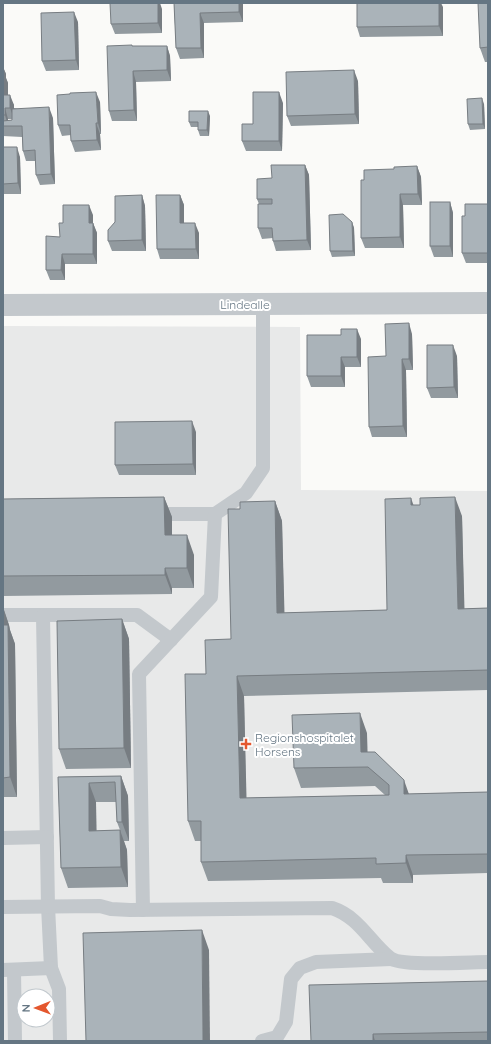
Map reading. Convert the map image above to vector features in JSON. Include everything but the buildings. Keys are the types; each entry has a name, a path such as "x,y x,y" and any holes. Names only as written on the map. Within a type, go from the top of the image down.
{"street":[{"name":"Lindealle","path":"3,305 488,303"}],"lane":[{"path":"138,514 215,514 246,493 262,468 263,304"},
{"path":"143,910 139,674 211,597 215,514"},
{"path":"3,615 137,615 171,640"},
{"path":"43,616 48,906 51,968 58,989 60,1041"},
{"path":"3,838 47,837"},
{"path":"3,907 100,906 111,909 143,910 332,908 341,911 351,918 391,959"},
{"path":"262,1041 278,1037 286,1022 291,979 300,968 316,962 391,959 413,963 488,962"},
{"path":"15,1041 8,970 51,968"}],"shaded area":[{"name":"Regionshospitalet Horsens","path":"3,326 300,327 301,490 488,491 488,1041 3,1041"}],"place":[{"name":"Regionshospitalet Horsens","path":"246,744"}]}
